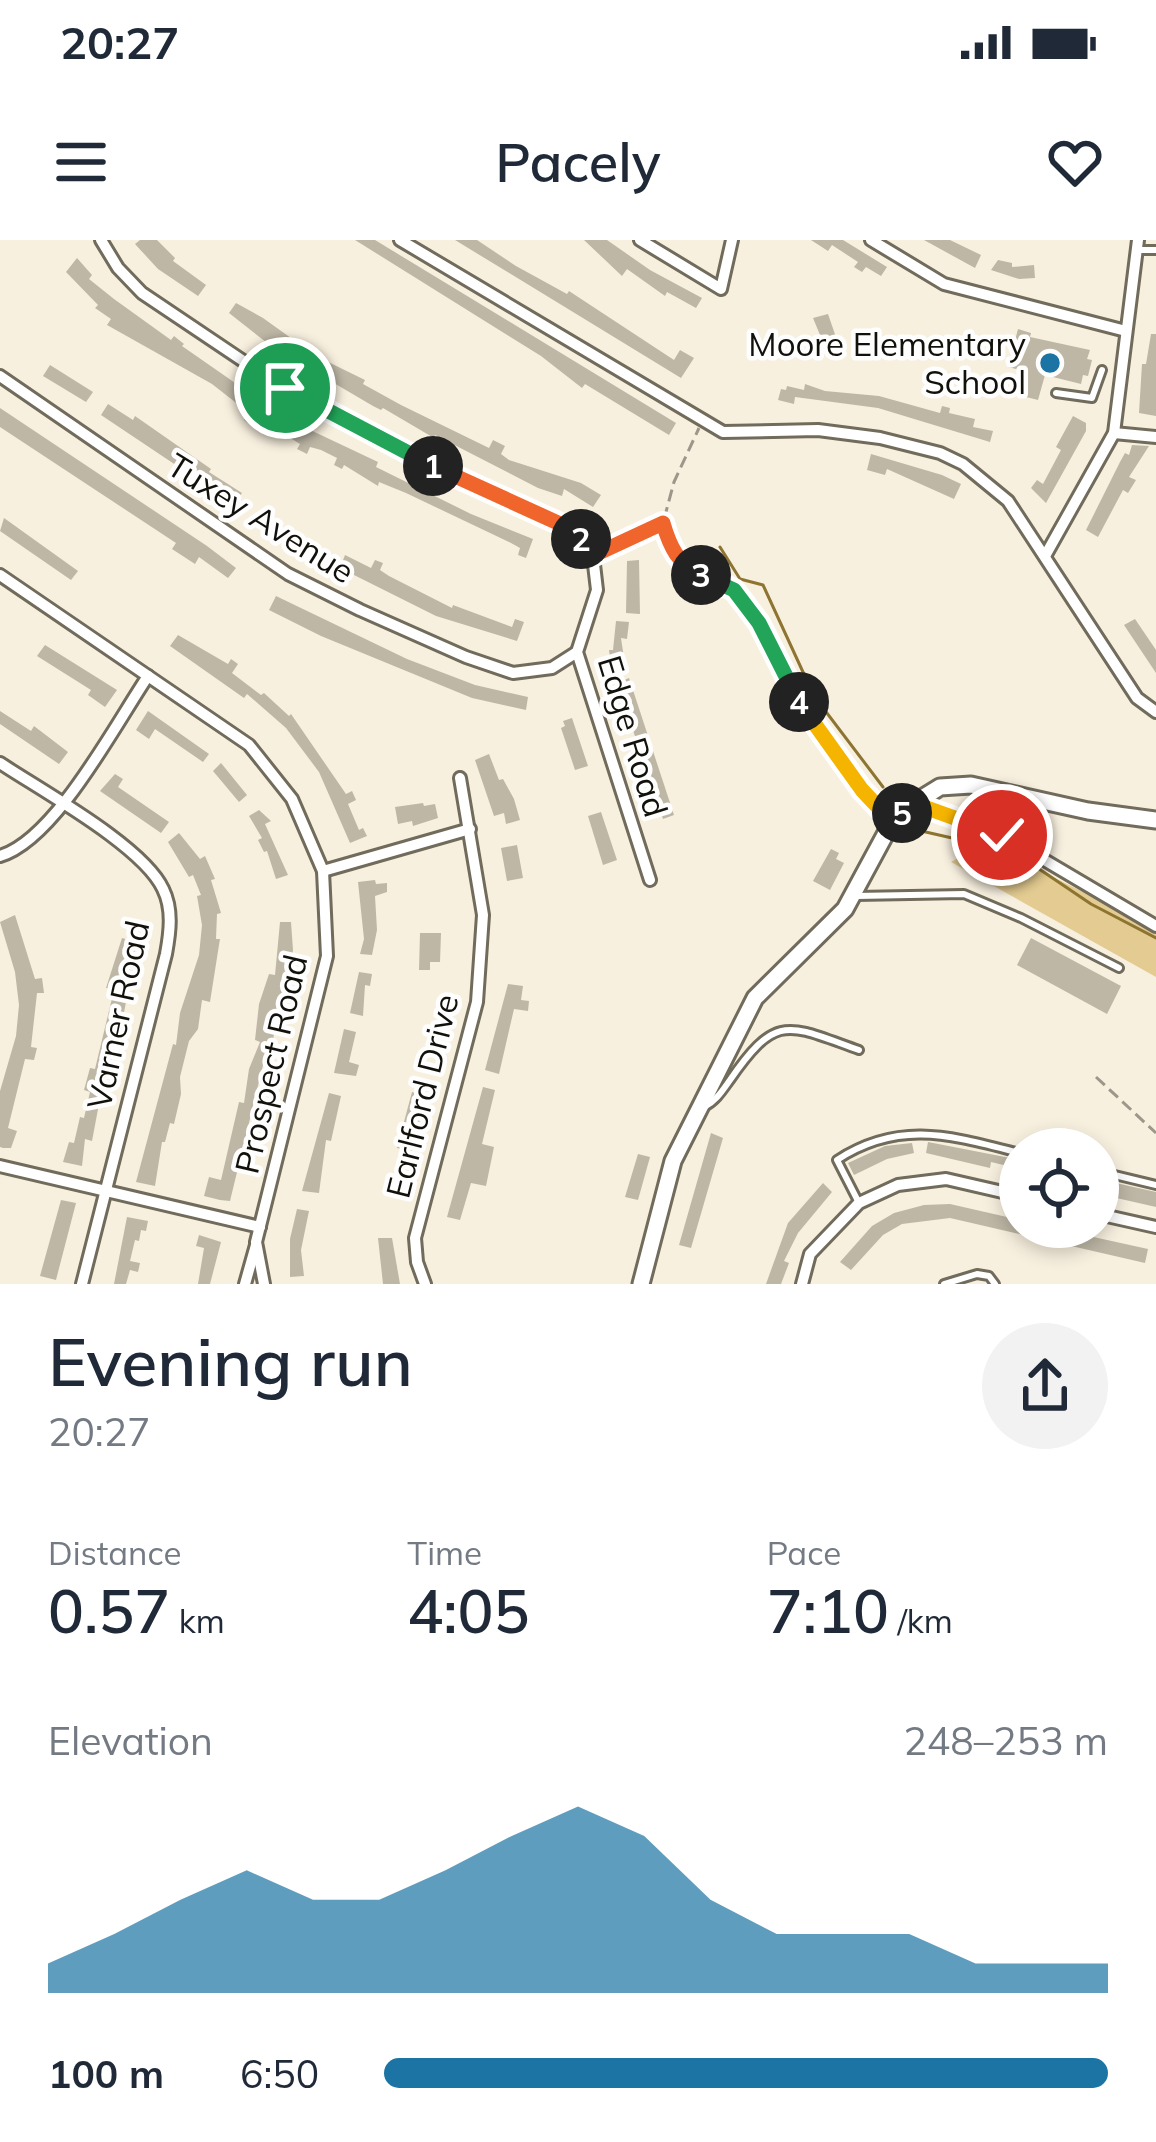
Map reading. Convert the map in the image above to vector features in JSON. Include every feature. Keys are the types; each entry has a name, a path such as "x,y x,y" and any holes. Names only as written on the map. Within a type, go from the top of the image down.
{"street":[{"path":"101,240 118,268 142,293 285,388 475,488 569,528 592,556"},
{"path":"400,240 723,432 818,430 880,438 940,453 984,479 1007,501 1137,698 1156,712"},
{"path":"640,240 721,289 732,240"},
{"path":"871,240 944,284 1126,332"},
{"path":"1045,556 1114,433 1137,245"},
{"name":"Tuxey Avenue","path":"0,376 288,574 360,610 513,673 552,668 577,652"},
{"path":"1114,433 1156,437"},
{"name":"Edge Road","path":"592,556 597,590 577,652 650,880"},
{"name":"Prospect Road","path":"0,575 249,745 292,799 323,871 327,956 256,1242 264,1284"},
{"path":"0,856 32,841 62,805 148,676"},
{"name":"Varner Road","path":"0,763 136,854 164,890 169,909 166,954 82,1284"},
{"name":"Earlford Drive","path":"425,1284 415,1238 477,1002 482,915 460,778"},
{"path":"641,1284 674,1161 754,998 845,909 892,822 913,803 940,787 971,784 1088,811 1156,820"},
{"path":"913,803 1016,842 1156,926"},
{"path":"323,871 470,829"},
{"path":"0,1166 260,1227"},
{"path":"802,1284 810,1254 859,1202 898,1185 946,1179 999,1191"},
{"path":"1119,1219 1156,1227"},
{"path":"245,1284 256,1242"}],"lane":[{"path":"1137,245 1156,250"},
{"path":"1056,393 1092,398 1102,370"},
{"path":"1099,385 1119,387"},
{"path":"852,896 964,894 1119,968"},
{"path":"700,1107 715,1101 754,1045 778,1030 792,1028 859,1050"},
{"path":"859,1202 837,1160 859,1146 886,1136 930,1133 999,1149"},
{"path":"1119,1176 1156,1184"},
{"path":"944,1284 977,1274 989,1276 995,1284"}],"path":[{"path":"703,421 674,482 663,523 669,546 685,568 734,590 759,623 800,703 862,790 892,822"},
{"path":"592,556 663,523"},
{"path":"1096,1077 1156,1133"}],"shaded area":[{"path":"984,843 1156,928 1156,977 951,862"}],"building":[{"path":"157,240 173,261 206,285 198,296 158,269 135,244"},
{"path":"355,240 375,240 676,423 669,435 585,384 582,388 541,356"},
{"path":"455,240 477,240 516,266 569,291 674,360 680,350 694,358 681,378"},
{"path":"584,240 607,240 702,298 696,308 667,292 665,296 627,269 622,276"},
{"path":"811,240 843,240 887,267 881,276 866,267 862,272 854,267 858,262 832,245 828,251"},
{"path":"924,240 950,240 981,255 975,268"},
{"path":"77,258 92,275 89,279 114,299 171,340 174,336 287,419 471,514 533,539 526,558 511,543 406,493 379,482 378,486 344,465 342,469 334,465 337,458 321,450 310,447 307,454 297,449 300,444 260,419 253,427 244,420 249,413 212,384 107,325 111,319 95,308 98,305 66,272"},
{"path":"998,260 1012,267 1034,265 1035,278 1019,279 991,270"},
{"path":"236,303 401,405 489,448 493,440 505,446 501,454 509,460 581,483 601,495 593,507 564,489 562,496 538,488 373,406 271,346 229,313"},
{"path":"828,314 838,343 825,347 813,318"},
{"name":"Moore Elementary School","path":"1018,329 1031,333 1030,337 1090,350 1088,376 1083,375 1081,384 1045,375 1038,400 1014,394 1020,370 1008,367"},
{"path":"1151,334 1156,334 1156,416 1139,413 1142,364 1146,364"},
{"path":"50,365 93,392 86,402 43,376"},
{"path":"805,384 825,391 879,396 940,413 942,406 950,408 949,413 975,419 973,427 993,431 990,442 878,408 795,397 794,404 778,400 781,389 804,390"},
{"path":"108,404 133,420 135,416 242,493 234,504 101,415"},
{"path":"0,408 236,568 228,578 199,557 195,564 172,549 176,543 0,427"},
{"path":"1073,416 1086,423 1086,431 1046,503 1031,488 1037,480 1043,484"},
{"path":"1132,445 1149,446 1129,477 1136,480 1128,493 1123,490 1098,537 1086,530"},
{"path":"871,454 961,484 954,499 887,469 885,475 867,470"},
{"path":"4,518 78,571 71,580 0,531"},
{"path":"345,555 371,568 375,560 383,563 380,570 389,576 452,608 512,627 515,619 524,622 517,641 436,616 340,568"},
{"path":"639,560 640,614 626,613 627,561"},
{"path":"276,596 407,659 475,685 528,697 526,710 472,698 321,636 269,610"},
{"path":"1135,619 1156,650 1156,673 1124,625"},
{"path":"616,621 629,622 627,639 621,638 625,665 611,667 609,650 613,650"},
{"path":"178,635 228,664 231,659 238,664 232,673 291,714 346,794 352,791 356,800 348,804 359,830 363,828 367,836 350,843 319,772 286,728 247,694 244,698 170,646"},
{"path":"45,645 117,690 105,707 88,695 91,690 37,656"},
{"path":"629,678 674,815 663,819 617,683"},
{"path":"0,711 31,731 34,726 68,752 59,764 0,724"},
{"path":"148,711 209,754 203,762 155,729 149,739 136,730"},
{"path":"572,718 588,766 575,770 561,728 563,721"},
{"path":"489,754 520,820 506,824 504,813 494,816 475,760"},
{"path":"221,763 247,795 239,802 213,771"},
{"path":"115,774 123,779 118,787 169,822 161,833 100,791"},
{"path":"435,804 438,818 413,826 412,821 398,824 395,807"},
{"path":"259,810 271,821 265,824 288,875 276,879 258,840 262,838 249,816"},
{"path":"601,812 617,860 603,865 588,816"},
{"path":"179,833 200,859 205,856 215,879 211,880 221,913 217,914 216,939 220,939 210,1002 202,1000 198,1029 189,1041 174,1124 170,1123 162,1142 155,1186 136,1182 176,1045 202,925 197,896 201,895 193,875 189,877 168,842"},
{"path":"517,845 523,878 507,881 501,848"},
{"path":"831,849 844,863 830,890 813,881"},
{"path":"375,880 376,884 387,883 387,892 375,896 377,930 372,955 360,954 364,939 358,882"},
{"path":"15,915 44,993 37,993 34,1060 25,1059 8,1128 17,1131 11,1148 3,1148 0,1091 16,1036 19,1005 0,922"},
{"path":"280,922 291,922 289,978 285,994 281,993 230,1201 220,1200 204,1196 209,1177 221,1180 239,1102 244,1103 249,1069 260,1042 255,1040 259,1004 269,974 275,975"},
{"path":"420,933 441,933 440,962 430,962 430,970 419,970"},
{"path":"122,938 137,942 92,1141 85,1139 82,1166 63,1162 80,1117 84,1118 90,1092 84,1090 90,1068 95,1069 114,990 106,988"},
{"path":"1031,938 1121,986 1107,1014 1017,965"},
{"path":"359,972 372,974 370,986 365,985 363,1016 350,1013"},
{"path":"508,984 523,986 521,1000 529,1001 528,1011 514,1009 499,1074 485,1070"},
{"path":"344,1029 356,1032 349,1062 359,1065 356,1076 334,1073"},
{"path":"483,1087 495,1090 482,1144 494,1147 486,1186 471,1183 460,1220 447,1217"},
{"path":"412,1092 426,1095 412,1151 397,1148"},
{"path":"329,1093 341,1096 331,1141 326,1140 319,1193 302,1191"},
{"path":"711,1133 723,1138 691,1248 679,1245"},
{"path":"928,1142 999,1156 999,1164 991,1162 990,1168 926,1153"},
{"path":"912,1143 914,1153 887,1159 854,1175 848,1163 885,1146"},
{"path":"638,1154 650,1157 638,1200 625,1197"},
{"path":"823,1183 832,1192 798,1233 784,1261 789,1263 781,1284 766,1284 788,1223"},
{"path":"1119,1184 1156,1192 1156,1207 1119,1199"},
{"path":"61,1200 76,1203 56,1280 40,1276"},
{"path":"950,1204 999,1215 999,1229 950,1218 902,1224 883,1235 851,1270 840,1262 872,1226 894,1213"},
{"path":"297,1209 309,1211 301,1250 304,1276 290,1277 290,1239"},
{"path":"127,1217 148,1221 146,1231 141,1230 139,1241 135,1240 130,1261 140,1263 138,1272 130,1270 126,1284 114,1284"},
{"path":"199,1235 221,1242 210,1284 198,1284 204,1248 196,1246"},
{"path":"378,1238 392,1238 400,1284 383,1284"},
{"path":"1119,1243 1148,1249 1145,1263 1080,1248 1119,1248"}],"waterway":[{"path":"720,547 740,579 763,585 814,696 883,787"},
{"path":"908,828 1014,852 1091,904 1156,938"}],"place":[{"name":"Moore Elementary School","path":"1050,363"}],"route":[{"path":"285,388 475,488 569,528 592,556 663,523 669,546 685,568 734,590 759,623 800,703 862,790 892,822 913,803 1002,835"}]}
